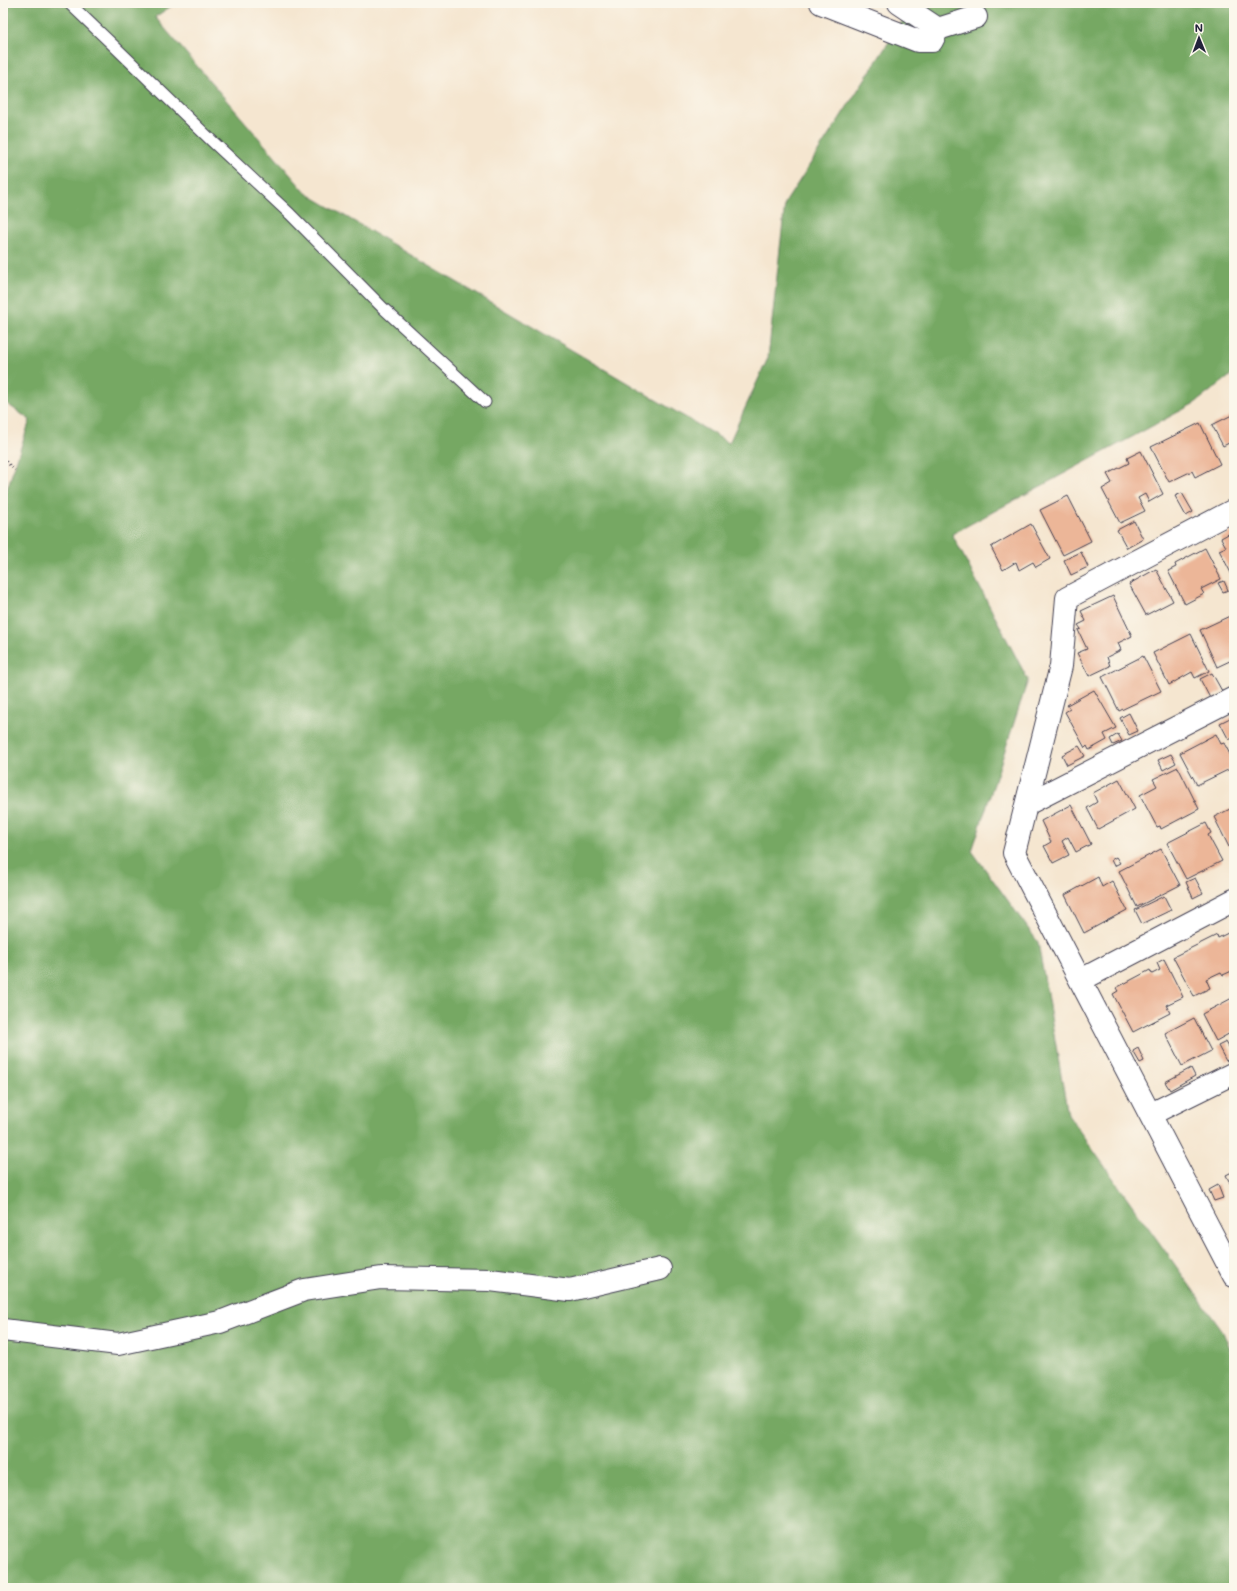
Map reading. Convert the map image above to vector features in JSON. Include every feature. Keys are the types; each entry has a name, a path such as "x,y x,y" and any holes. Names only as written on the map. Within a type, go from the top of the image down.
{"street":[{"path":"821,3 918,41 932,41 938,29 976,17"},
{"path":"898,3 938,29"},
{"path":"1234,510 1066,598 1061,666 1014,852 1151,1114 1227,1246 1234,1276"},
{"path":"1027,804 1234,698"},
{"path":"1081,980 1234,900"},
{"path":"1151,1114 1234,1073"},
{"path":"3,1330 118,1344 220,1322 304,1290 381,1278 490,1280 570,1290 660,1269"}],"lane":[{"path":"69,3 290,214 383,308 485,402"}],"path":[{"path":"3,459 15,470"}],"green space":[{"path":"3,3 176,3 155,17 306,193 729,443 768,358 785,203 914,3 1234,3 1234,373 1195,403 952,534 1028,680 972,851 1038,942 1068,1115 1223,1332 1234,1359 1234,1588 3,1588 3,501 30,420 3,401"}],"building":[{"path":"1234,414 1234,443 1233,441 1223,446 1212,425"},
{"path":"1200,423 1220,464 1195,477 1192,471 1169,482 1151,447"},
{"path":"1141,451 1163,494 1149,502 1145,494 1138,498 1145,511 1120,523 1102,489 1112,483 1107,474 1129,463 1127,458"},
{"path":"1182,493 1193,512 1186,516 1175,496"},
{"path":"1068,496 1091,541 1063,555 1040,510"},
{"path":"1134,521 1143,539 1127,548 1117,530"},
{"path":"1031,524 1050,559 1036,567 1033,562 1019,570 1016,562 1003,570 991,547"},
{"path":"1234,531 1234,574 1232,575 1219,550 1226,547 1221,538"},
{"path":"1205,548 1221,579 1201,589 1204,594 1185,604 1168,571 1176,567 1175,564"},
{"path":"1081,552 1088,567 1071,575 1064,560"},
{"path":"1156,569 1173,601 1146,615 1129,584"},
{"path":"1224,581 1228,590 1223,592 1218,583"},
{"path":"1113,596 1132,636 1118,643 1121,650 1107,657 1110,666 1089,676 1077,653 1087,649 1078,630 1081,629 1078,625 1086,621 1081,611"},
{"path":"1234,614 1234,659 1217,667 1200,630"},
{"path":"1191,634 1209,671 1195,678 1192,672 1169,685 1153,653"},
{"path":"1143,656 1161,691 1119,711 1102,677"},
{"path":"1212,673 1222,691 1210,698 1200,679"},
{"path":"1094,690 1116,728 1104,734 1107,740 1089,750 1087,746 1085,748 1065,712 1070,709 1067,705"},
{"path":"1129,713 1138,731 1129,735 1120,718"},
{"path":"1234,716 1234,737 1229,740 1220,723"},
{"path":"1118,734 1122,741 1113,745 1110,739"},
{"path":"1216,734 1221,744 1224,743 1234,762 1234,767 1197,785 1180,753"},
{"path":"1079,746 1085,756 1067,765 1062,755"},
{"path":"1171,754 1176,763 1163,770 1158,760"},
{"path":"1178,767 1199,809 1161,829 1160,826 1157,827 1140,795 1157,786 1153,779"},
{"path":"1119,779 1135,809 1098,829 1087,808 1097,802 1093,793"},
{"path":"1071,805 1091,844 1076,852 1068,837 1062,841 1069,855 1053,863 1044,846 1051,842 1041,821"},
{"path":"1234,807 1234,845 1229,847 1214,817"},
{"path":"1206,823 1211,833 1208,835 1222,861 1186,879 1167,843"},
{"path":"1161,849 1180,885 1137,907 1119,871"},
{"path":"1116,857 1120,863 1114,866 1111,860"},
{"path":"1098,877 1102,887 1112,881 1127,910 1084,933 1065,895"},
{"path":"1195,878 1203,893 1193,898 1186,882"},
{"path":"1164,896 1171,910 1142,924 1135,910"},
{"path":"1230,932 1234,941 1234,970 1223,975 1221,972 1206,979 1210,988 1194,996 1173,957 1217,935 1218,938"},
{"path":"1164,959 1183,997 1166,1005 1170,1013 1133,1032 1113,994 1118,991 1116,988 1150,970 1152,974 1160,970 1157,963"},
{"path":"1234,997 1234,1031 1216,1041 1202,1014"},
{"path":"1194,1018 1211,1051 1182,1066 1165,1033"},
{"path":"1226,1042 1234,1056 1226,1061 1218,1046"},
{"path":"1138,1048 1144,1061 1140,1063 1133,1051"},
{"path":"1191,1068 1195,1076 1170,1090 1165,1082"},
{"path":"1234,1171 1234,1191 1226,1175"},
{"path":"1218,1185 1223,1198 1214,1201 1209,1190"}]}
